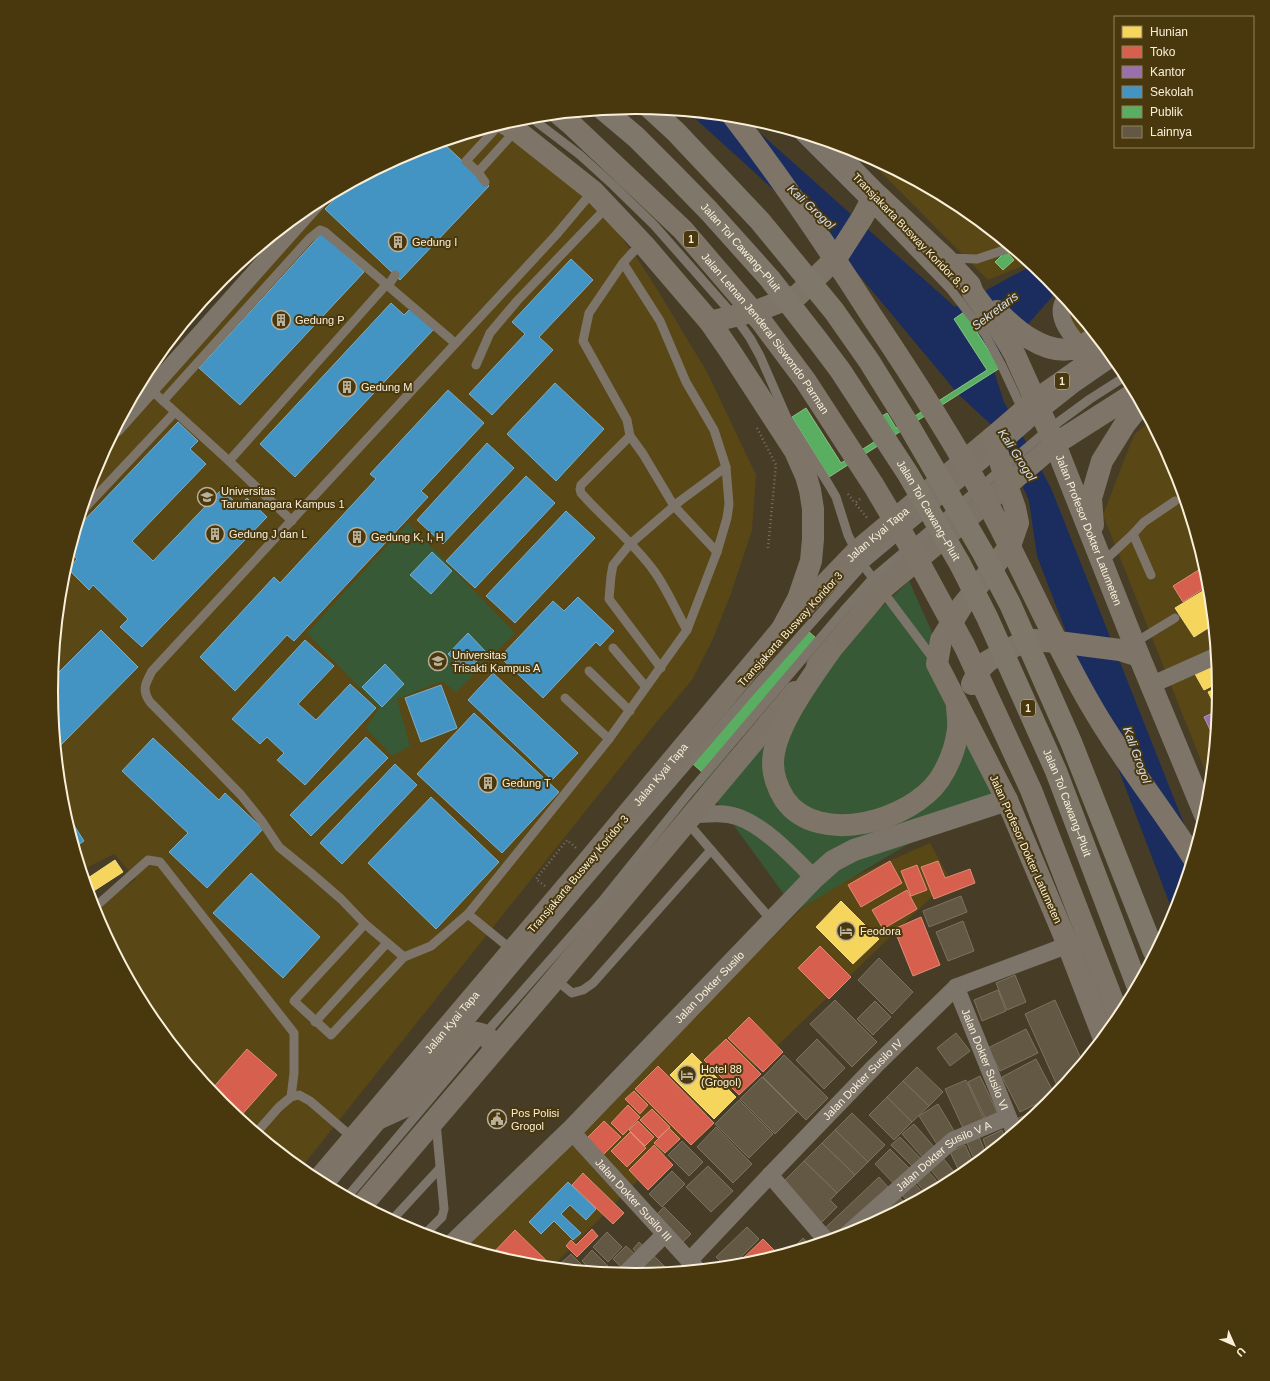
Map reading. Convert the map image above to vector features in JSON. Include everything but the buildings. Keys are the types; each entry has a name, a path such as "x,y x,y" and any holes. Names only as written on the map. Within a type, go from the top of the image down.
{"highway":[{"name":"Jalan Tol Cawang–Pluit","path":"610,115 636,137 674,175 709,211 770,279 840,370 908,474 960,564 987,617 1056,771 1135,979"},
{"name":"1","path":"657,115 676,132 760,221 834,311 869,361 905,419 970,529 1010,604 1071,742 1152,946"},
{"name":"Jalan Letnan Jenderal Siswondo Parman","path":"563,118 600,150 683,230 761,321 805,380 833,421"},
{"path":"739,123 763,154 838,263 943,426 998,522 1070,669 1091,706 1115,746 1189,851"},
{"path":"515,127 600,199 644,245 710,322 795,451 806,476 810,490 813,509 813,539 811,561 798,599 782,629"},
{"path":"828,147 868,204 945,258 968,290 1014,328 1013,351 1034,427"},
{"path":"710,322 759,310 798,295 837,258 868,204"},
{"path":"1013,351 1032,340 1056,349 1069,350 1088,342"},
{"name":"1","path":"1034,427 1103,354"},
{"name":"1","path":"1034,427 1130,395"},
{"path":"1098,554 1091,498 1102,461 1125,424 1138,408"},
{"name":"Jalan Profesor Dokter Latumeten","path":"833,421 915,555 965,647 1031,790 1116,1009"},
{"name":"Jalan Profesor Dokter Latumeten","path":"1034,427 1098,554 1131,650 1151,685 1201,804"},
{"name":"Jalan Kyai Tapa","path":"1003,458 1034,427"},
{"name":"Jalan Kyai Tapa","path":"1003,458 1034,427"},
{"path":"937,664 941,640 962,606 1010,546 1018,524 1003,458"},
{"path":"830,651 802,691 791,711 776,746 773,763 775,779 780,792 789,804 800,814 816,821 830,824 848,825 866,823 907,809 925,795 939,780 950,758 958,728 956,690 950,658 915,555"},
{"path":"972,729 971,687 979,670 988,661 1015,646 1034,640 1131,650"},
{"name":"Jalan Profesor Dokter Latumeten","path":"937,664 972,729 1007,800 1068,945 1101,1031"}],"main road":[{"name":"Jalan Kyai Tapa","path":"322,1175 782,629 860,558 1003,458"},
{"name":"Jalan Kyai Tapa","path":"366,1201 436,1119 491,1041 555,979 830,651 878,584 1003,458"},
{"path":"359,1131 391,1112 406,1106 464,1038 470,1033 477,1032 491,1041"}],"street":[{"path":"130,412 299,222"},
{"path":"1063,303 1061,314 1064,325 1088,342"},
{"path":"1151,685 1211,658"},
{"name":"Jalan Dokter Susilo","path":"459,1240 571,1131 814,878 833,861 854,850 1007,800"},
{"path":"689,819 721,814 738,817 760,829 776,841 814,878"},
{"name":"Jalan Dokter Susilo IV","path":"694,1264 770,1175 875,1066 956,987 1068,945"},
{"name":"Jalan Dokter Susilo VI","path":"956,987 1011,1124"},
{"name":"Jalan Dokter Susilo V A","path":"861,1222 953,1140 1011,1124"},
{"name":"Jalan Dokter Susilo III","path":"571,1131 692,1264"},
{"path":"770,1175 823,1236"},
{"path":"631,1268 665,1234"}],"lane":[{"path":"517,126 580,155 614,185 654,225 735,317 750,338 760,356 787,418 836,497 846,530 860,558 937,664"},
{"path":"485,182 478,172 466,161 506,128"},
{"path":"478,172 509,128"},
{"name":"Transjakarta Busway Koridor 8, 9","path":"803,139 868,204 968,290 978,325 1013,351"},
{"path":"404,957 365,924 341,899 279,847 261,820 241,796 150,702 145,695 145,686 152,670 556,235 600,199"},
{"path":"476,364 490,333 600,199"},
{"path":"163,401 309,239 320,230 325,232 455,344"},
{"path":"644,245 633,252 623,263 590,313 584,340 627,420 630,436 643,454 674,506 717,552"},
{"path":"945,258 978,259 1006,249"},
{"path":"365,924 294,1001 315,1022 331,1035 404,957 431,946 468,914 609,739 687,630 717,552 727,518 729,504 726,467 714,430 686,382 660,321 623,263"},
{"path":"229,461 395,275"},
{"path":"1034,427 1077,387 1111,364"},
{"path":"1034,427 1090,399 1121,379"},
{"path":"150,389 292,521"},
{"path":"90,503 175,412"},
{"path":"630,436 581,485 580,493 654,571 687,630"},
{"path":"795,451 818,467"},
{"path":"661,668 609,599 611,576 614,565 630,544 674,506 726,467"},
{"path":"1098,554 1133,534 1144,522 1175,501"},
{"path":"1133,534 1151,575"},
{"name":"Transjakarta Busway Koridor 3","path":"333,1182 750,692 860,558"},
{"path":"351,1193 491,1041 695,786 846,608 878,584"},
{"path":"1131,650 1175,618"},
{"path":"613,648 646,687"},
{"path":"589,671 630,711"},
{"path":"565,698 609,739"},
{"path":"689,819 711,850 772,922"},
{"path":"555,979 572,993 583,990 593,983 711,850"},
{"path":"99,903 148,860 160,862 294,1034 294,1073 291,1097"},
{"path":"468,914 512,950"},
{"path":"315,1022 387,944"},
{"path":"260,1128 279,1107 291,1097 299,1095 359,1131"},
{"path":"429,1230 442,1216 444,1209 436,1119"},
{"path":"396,1216 440,1168"}],"path":[{"path":"757,427 776,465 768,548"},
{"path":"850,496 855,503"},
{"path":"536,879 551,860"}],"shaded area":[{"name":"Universitas Trisakti Kampus A","path":"505,129 610,220 657,289 707,372 756,475 752,530 730,596 712,641 692,680 655,724 305,1163 284,1148 227,1099 177,1042 155,1011 135,979 100,906 136,879 114,854 86,868 69,803 59,728 59,653 63,615 69,578 89,505 102,470 128,416 291,228 314,211 347,191 414,157 450,144"},
{"path":"875,166 924,191 956,211 986,233 1024,265 988,280"},
{"path":"1064,305 1089,334 1080,340 1060,309"},
{"path":"1146,424 1168,470 1181,505 1201,578 1211,653 1212,690 1211,728 1206,773 1103,515 1134,435"},
{"path":"930,843 950,879 627,1191 557,1262 486,1248 468,1242 817,893"}],"green space":[{"path":"408,523 515,633 456,692 442,681 397,699 410,746 392,756 366,728 379,708 307,633"},
{"path":"909,581 1002,788 796,911 701,780"}],"water":[{"path":"693,117 710,118 752,126 955,307 1027,268 1054,294 992,365 1004,402 1051,488 1191,842 1170,905 1037,556 1029,501 1000,433 958,394 849,263 776,192"}],"place":[{"name":"Gedung I","path":"398,242"},
{"name":"Gedung P","path":"281,320"},
{"name":"Gedung M","path":"347,387"},
{"name":"Universitas Tarumanagara Kampus 1","path":"207,497"},
{"name":"Gedung J dan L","path":"215,534"},
{"name":"Gedung K, I, H","path":"357,537"},
{"name":"Universitas Trisakti Kampus A","path":"438,661"},
{"name":"Gedung T","path":"488,783"},
{"name":"Feodora","path":"846,931"},
{"name":"Hotel 88 (Grogol)","path":"687,1075"},
{"name":"Pos Polisi Grogol","path":"497,1119"}],"water label":[{"name":"Kali Grogol","path":"811,207"},
{"name":"Sekretaris","path":"995,311"},
{"name":"Kali Grogol","path":"1017,455"},
{"name":"Kali Grogol","path":"1137,755"}]}
